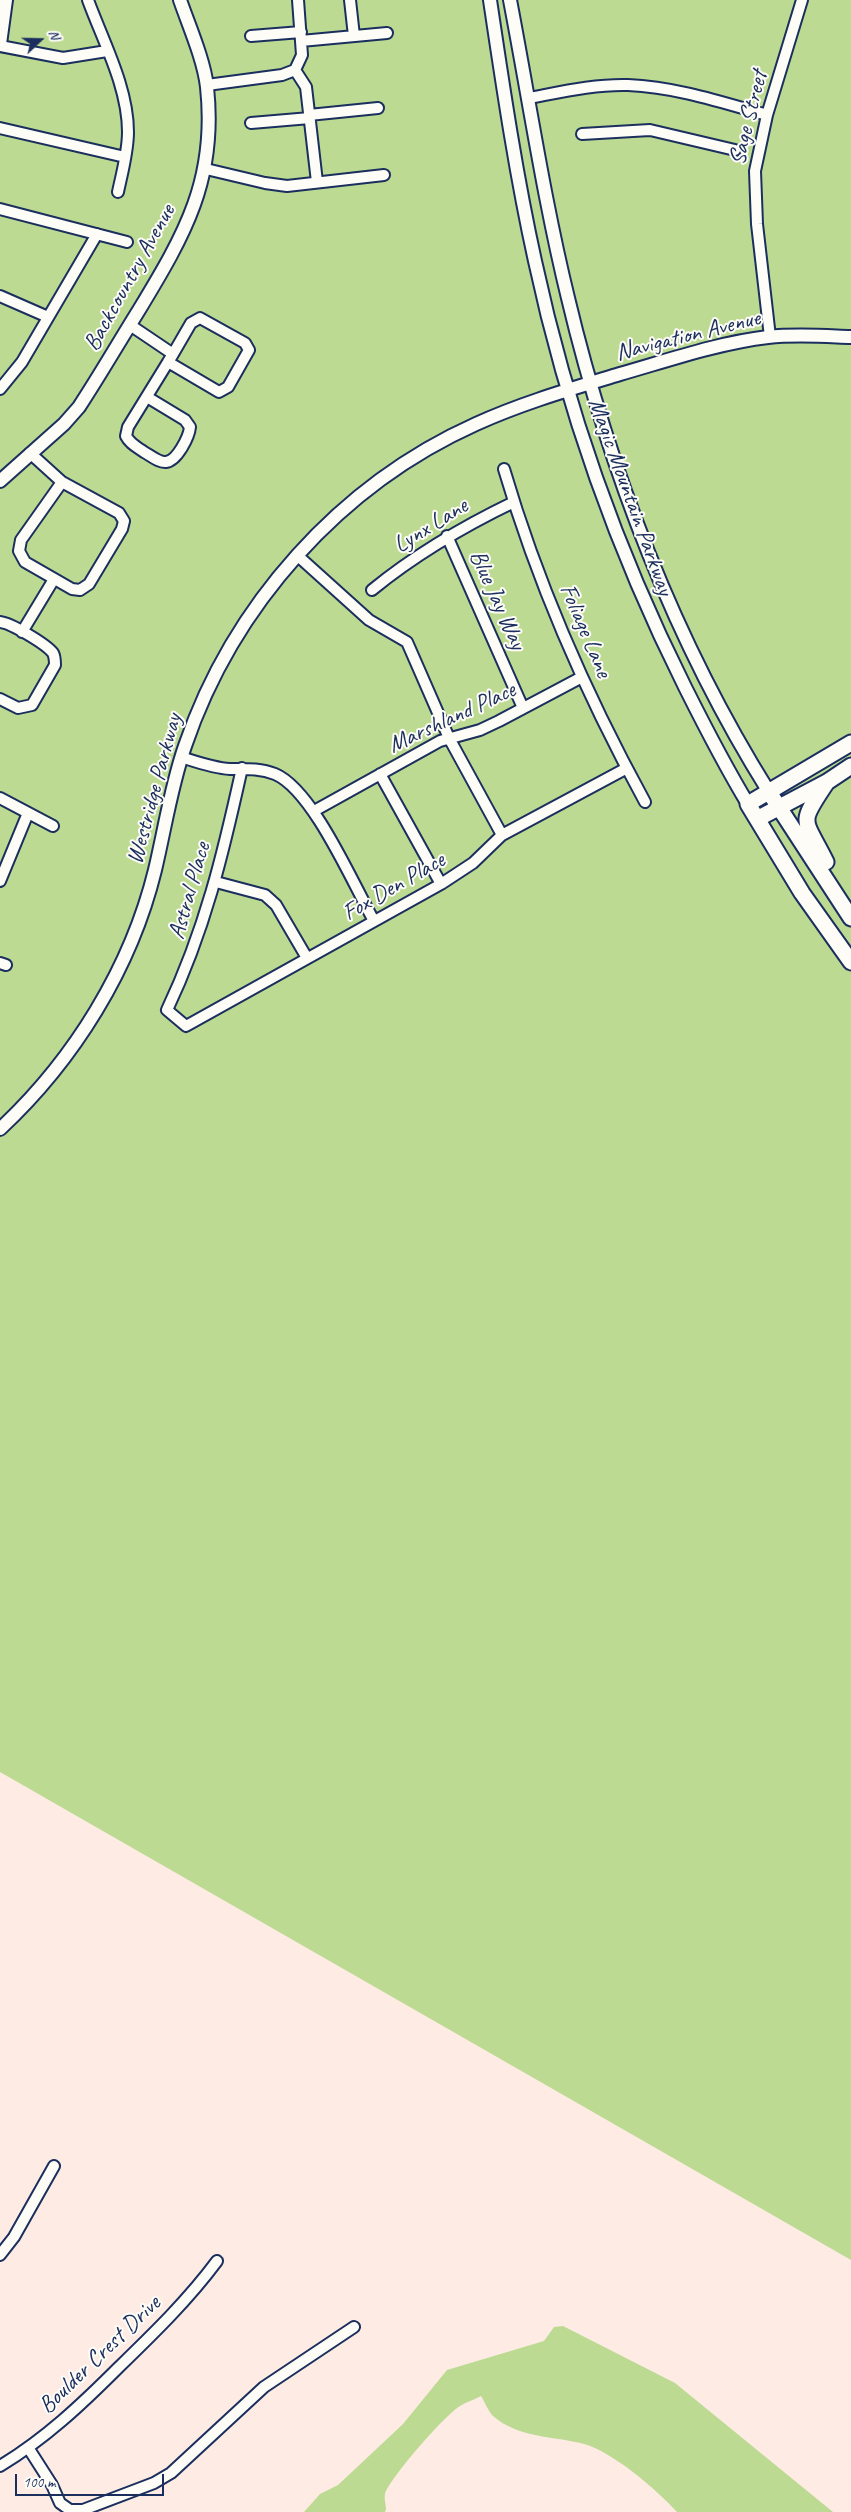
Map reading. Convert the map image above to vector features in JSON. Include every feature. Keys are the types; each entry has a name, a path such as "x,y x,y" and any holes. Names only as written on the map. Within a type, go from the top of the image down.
{"main road":[{"path":"748,804 851,743"},
{"path":"757,819 827,782 851,766"},
{"path":"827,782 809,808 807,822 812,840 825,861 832,890"},
{"name":"Magic Mountain Parkway","path":"769,792 851,918"},
{"name":"Magic Mountain Parkway","path":"748,804 802,893 851,962"}],"street":[{"path":"6,0 0,45 63,58 107,51"},
{"path":"88,0 124,103 128,132 126,157 118,192"},
{"name":"Backcountry Avenue","path":"0,480 64,424 79,406 130,325 180,240 191,217 206,169 209,132 207,85 180,0"},
{"path":"207,85 282,75 295,70 302,55 298,0"},
{"path":"350,0 354,36"},
{"name":"Magic Mountain Parkway","path":"490,0 499,66 534,261 567,390 605,507 647,608 703,723 748,804"},
{"name":"Magic Mountain Parkway","path":"510,0 556,246 590,383 616,464 667,593 726,718 769,792"},
{"name":"Sage Street","path":"770,337 755,192 755,171 767,115 802,0"},
{"path":"251,36 354,36 388,33"},
{"path":"295,70 306,87 316,182"},
{"path":"529,98 600,86 651,86 696,95 767,115"},
{"path":"251,123 378,108"},
{"path":"0,128 126,157"},
{"path":"582,134 650,130 736,150"},
{"path":"206,169 276,185 384,175"},
{"path":"0,209 127,242"},
{"path":"1,387 22,362 97,234"},
{"path":"0,296 48,317"},
{"path":"130,325 170,358 216,391 222,392 228,387 249,350 245,343 200,318 191,323 170,358 147,397 128,427 126,436 131,444 161,462 168,462 174,458 188,436 190,427 185,420 147,397"},
{"name":"Navigation Avenue","path":"567,390 730,343 770,337 851,337"},
{"name":"Westridge Parkway","path":"0,1129 35,1094 61,1064 112,982 135,931 149,890 182,757 205,695 227,650 255,606 317,533 352,500 424,451 473,425 516,407 567,390"},
{"path":"30,453 62,482 119,513 124,521 117,537 84,588 72,589 25,562 21,557 18,546 62,482"},
{"name":"Foliage Lane","path":"504,469 552,607 582,677 645,802"},
{"name":"Lynx Lane","path":"372,590 420,553 447,536 514,502"},
{"name":"Blue Jay Way","path":"447,536 523,708"},
{"path":"298,556 369,620 407,642 449,738 502,835"},
{"path":"22,632 54,579"},
{"path":"0,622 8,624 50,650 54,656 55,665 32,705 18,708 0,699"},
{"name":"Marshland Place","path":"314,811 449,738 480,730 582,677"},
{"path":"182,757 216,767 259,769 275,774 290,782 314,811 374,921"},
{"name":"Astral Place","path":"176,1018 167,1010 195,946 216,882 242,768"},
{"name":"Fox Den Place","path":"176,1018 186,1026 441,884 473,863 502,835 627,768"},
{"path":"380,774 441,884"},
{"path":"0,798 53,826"},
{"path":"0,881 28,813"},
{"path":"216,882 265,895 280,911 307,958"},
{"path":"0,2256 14,2237 54,2166"},
{"name":"Boulder Crest Drive","path":"0,2466 29,2448 66,2418 170,2318 217,2261"},
{"path":"29,2448 52,2485 60,2503 70,2510 83,2510 154,2483 171,2473 264,2387 354,2327"}],"green space":[{"path":"0,0 851,0 851,2260 0,1772"},
{"path":"563,2326 675,2383 833,2512 677,2512 634,2473 608,2455 584,2444 514,2429 493,2416 481,2396 452,2412 407,2462 385,2494 385,2512 304,2512 320,2494 338,2485 403,2424 447,2370 544,2341 554,2327"}]}
